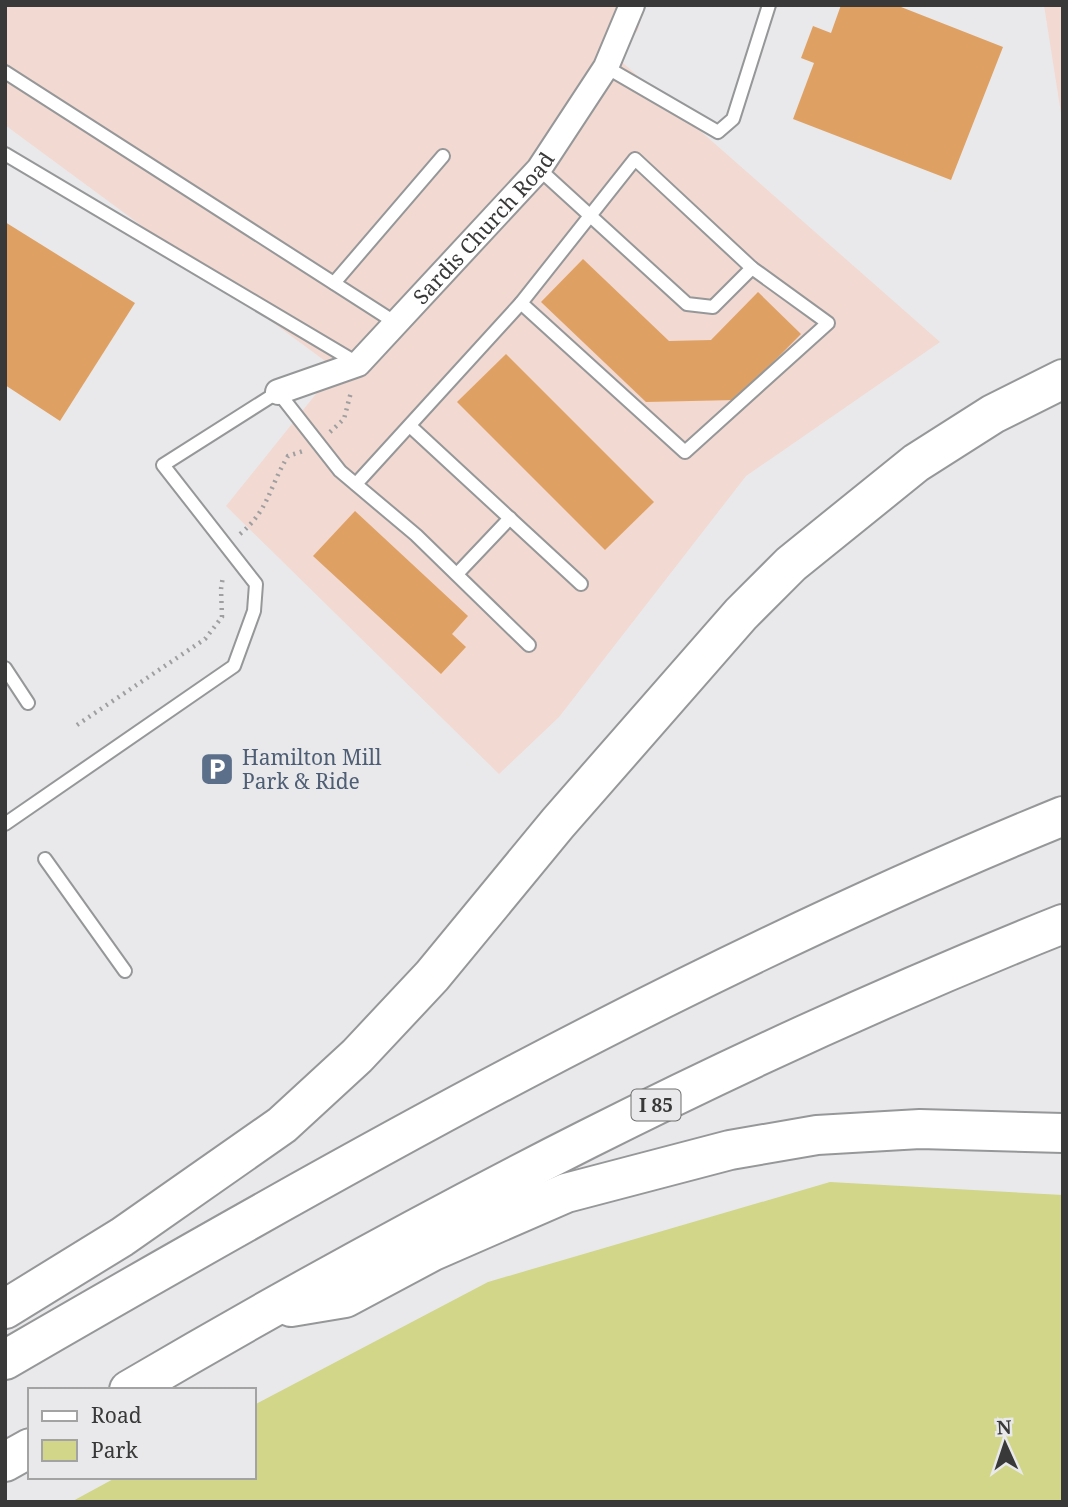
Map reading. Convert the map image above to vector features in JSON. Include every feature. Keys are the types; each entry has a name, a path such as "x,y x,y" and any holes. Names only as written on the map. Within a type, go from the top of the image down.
{"highway":[{"path":"5,1309 121,1237 282,1125 357,1056 432,976 558,823 741,614 791,564 916,463 993,414 1063,379"},
{"path":"5,1360 256,1214 634,1012 952,861 1063,816"},
{"name":"I 85","path":"132,1388 261,1312 663,1101 825,1024 1063,924"},
{"path":"261,1312 345,1298 433,1251 566,1193 730,1150 817,1135 920,1129 1063,1133"},
{"path":"5,1462 28,1449"}],"street":[{"name":"Sardis Church Road","path":"278,392 358,364 539,169 606,67 632,5"}],"lane":[{"path":"606,67 718,132 733,120 769,5"},
{"path":"5,72 396,323"},
{"path":"5,154 358,364"},
{"path":"334,283 443,156"},
{"path":"356,484 521,303 635,159 752,268 828,323 685,452 521,303"},
{"path":"539,169 687,304 713,307 752,268"},
{"path":"5,824 234,666 254,611 256,584 163,466 278,392 340,471 416,535 530,645"},
{"path":"410,426 581,584"},
{"path":"457,573 510,519"},
{"path":"5,668 28,703"},
{"path":"45,859 125,971"}],"path":[{"path":"77,724 205,639 222,617 223,576"}],"shaded area":[{"path":"5,5 644,5 638,30 615,56 940,342 746,476 559,717 499,774 226,506 336,369 5,125"},
{"path":"1044,5 1063,5 1063,126"}],"green space":[{"path":"830,1182 1063,1195 1063,1502 71,1502 113,1479 256,1479 256,1404 488,1282"}],"building":[{"path":"841,5 896,5 1003,47 951,180 793,119 814,63 801,58 813,26 831,33"},
{"path":"5,222 135,303 60,421 5,385"},
{"path":"583,259 669,341 711,340 758,292 801,334 736,400 646,402 541,302"},
{"path":"506,354 654,502 605,550 457,402"},
{"path":"355,511 468,616 452,634 466,647 441,674 313,556"}],"place":[{"name":"Hamilton Mill Park & Ride","path":"217,769"}]}
